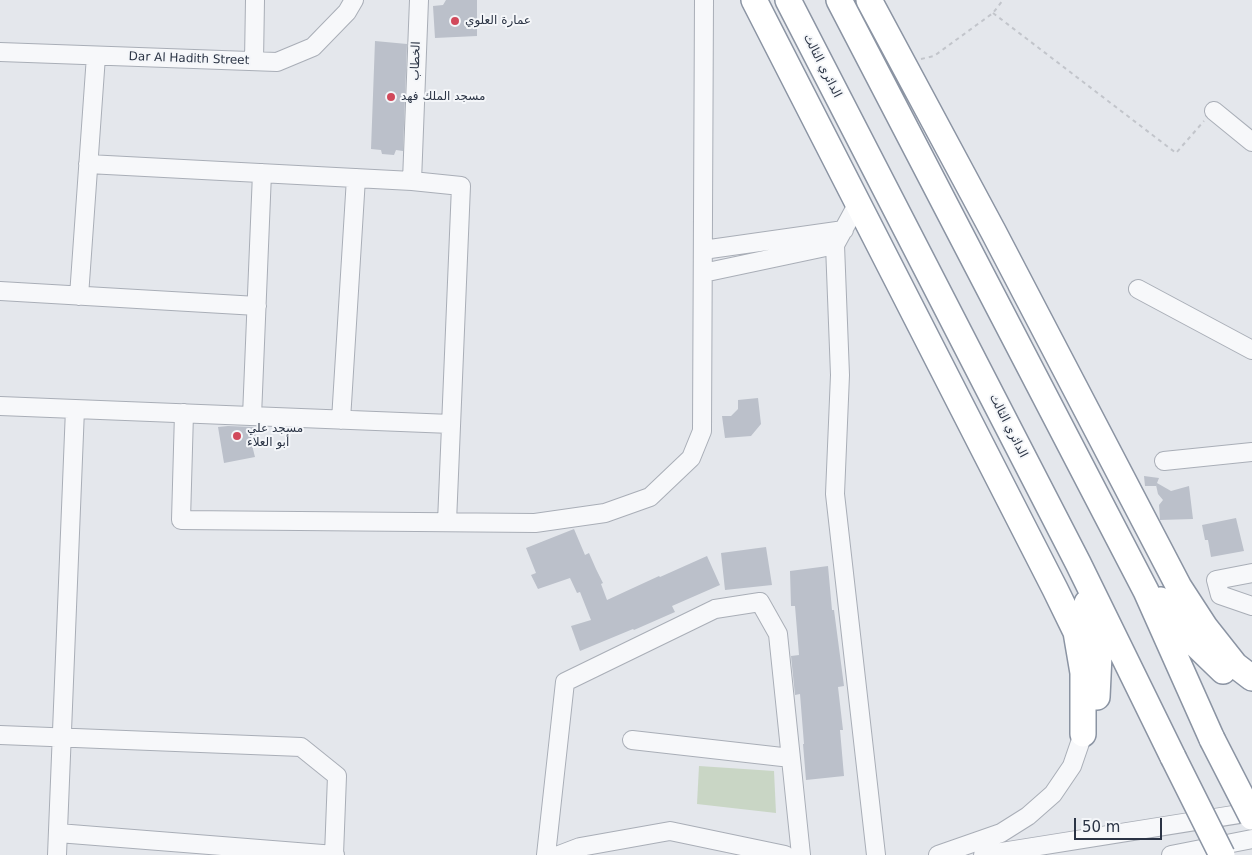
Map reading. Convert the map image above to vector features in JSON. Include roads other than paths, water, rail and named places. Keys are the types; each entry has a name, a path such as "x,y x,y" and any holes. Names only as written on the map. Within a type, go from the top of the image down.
{"highway":[{"path":"754,0 1076,632 1083,673 1083,734"},
{"name":"الدائري الثالث","path":"788,0 1078,563 1222,855"},
{"path":"839,0 1146,591 1212,740 1252,817"},
{"path":"869,0 994,231 1179,587 1205,628 1235,665 1252,678"},
{"path":"994,231 1019,348"},
{"path":"1127,556 1192,641 1232,680 1252,694"},
{"path":"1078,563 1099,655 1096,698 1083,734"}],"street":[{"path":"254,61 255,0"},
{"name":"Dar Al Hadith Street","path":"0,52 276,62 312,47 348,12 354,0"},
{"name":"الخطاب","path":"412,181 419,0"},
{"path":"184,413 181,520 535,523 605,513 650,497 691,458 702,431 704,0"},
{"path":"79,296 96,56"},
{"path":"1214,111 1252,142"},
{"path":"88,164 412,181 461,186 447,522"},
{"path":"252,416 262,173"},
{"path":"342,420 356,178"},
{"path":"858,204 839,237 840,375 835,494 876,855"},
{"path":"702,250 839,237"},
{"path":"703,273 839,237"},
{"path":"1138,289 1252,350"},
{"path":"0,291 257,306"},
{"path":"0,406 451,424"},
{"path":"57,855 74,409"},
{"path":"1164,461 1252,452"},
{"path":"1252,573 1216,580 1220,595 1252,606"},
{"path":"546,855 565,682 715,609 760,602 778,634 801,855"},
{"path":"938,855 1001,833 1028,816 1053,794 1072,766 1083,734"},
{"path":"0,735 301,747 337,776 335,855 165,848 58,833"},
{"path":"632,740 791,758"},
{"path":"983,855 1252,812"},
{"path":"559,855 580,848 589,851 670,831 785,855"},
{"path":"1171,855 1252,839"}],"place":[{"name":"عمارة العلوي","path":"455,21"},
{"name":"مسجد الملك فهد","path":"391,97"},
{"name":"مسجد علي أبو العلاء","path":"237,436"}]}
